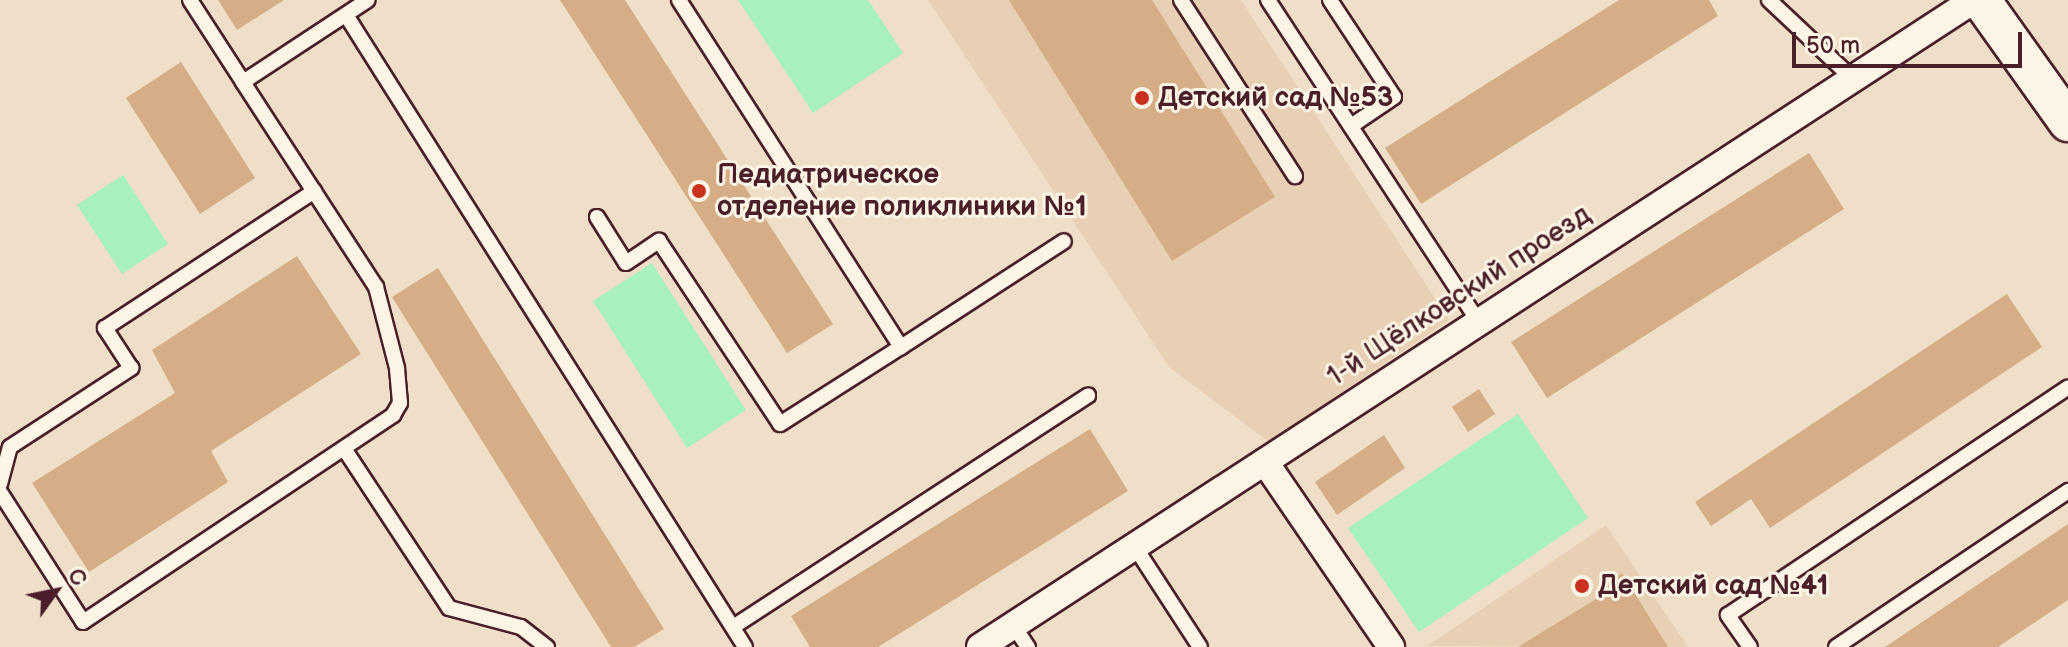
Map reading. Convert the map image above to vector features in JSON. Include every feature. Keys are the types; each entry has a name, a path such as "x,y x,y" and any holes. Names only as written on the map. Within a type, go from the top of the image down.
{"street":[{"name":"1-й Щёлковский проезд","path":"980,647 1021,636 1135,547 1850,76 1974,0"},
{"path":"1981,0 2068,122"},
{"path":"1265,462 1391,647"}],"lane":[{"path":"0,492 83,622 345,450 393,415 400,403 397,368 376,287 190,0"},
{"path":"243,82 368,0"},
{"path":"679,0 901,347"},
{"path":"1181,0 1295,176"},
{"path":"1268,0 1479,323"},
{"path":"1330,0 1394,97 1351,126"},
{"path":"1769,0 1850,76"},
{"path":"346,15 745,647"},
{"path":"0,484 10,447 131,368 105,328 314,191"},
{"path":"597,217 626,263 659,241 780,424 1064,241"},
{"path":"1750,647 1728,615 2068,387"},
{"path":"733,627 1088,396"},
{"path":"345,450 449,608 521,627 547,647"},
{"path":"1836,647 2068,491"},
{"path":"1135,547 1200,647"}],"shaded area":[{"path":"928,0 1241,0 1449,320 1269,442 1169,367"},
{"name":"Детский сад №41","path":"1606,525 1688,647 1427,646"}],"green space":[{"path":"738,0 868,0 903,53 813,113"},
{"path":"123,175 168,244 122,274 77,205"},
{"path":"652,263 746,410 687,448 593,301"},
{"path":"1518,414 1588,518 1419,632 1348,528"}],"building":[{"path":"218,0 284,0 237,30"},
{"path":"560,0 625,0 833,324 787,353"},
{"name":"Детский сад №53","path":"1009,0 1152,0 1275,197 1172,261"},
{"path":"1619,0 1709,0 1718,16 1421,204 1385,148"},
{"path":"181,62 255,178 200,214 126,98"},
{"path":"1809,153 1844,209 1547,398 1511,342"},
{"path":"297,256 361,354 211,451 228,482 89,572 32,483 175,393 152,350"},
{"path":"438,268 664,629 634,647 611,647 392,297"},
{"path":"2007,294 2042,347 1770,528 1751,499 1711,526 1695,502"},
{"path":"1479,389 1495,414 1468,432 1452,407"},
{"path":"1090,429 1128,491 878,647 810,647 791,616"},
{"path":"1384,435 1405,468 1337,515 1315,482"},
{"path":"2068,524 2068,600 1998,647 1885,647"},
{"path":"1622,573 1668,647 1518,647 1601,596 1597,588"}],"place":[{"name":"Детский сад №53","path":"1142,98"},
{"name":"Педиатрическое отделение поликлиники №1","path":"699,191"},
{"name":"Детский сад №41","path":"1582,586"}]}
